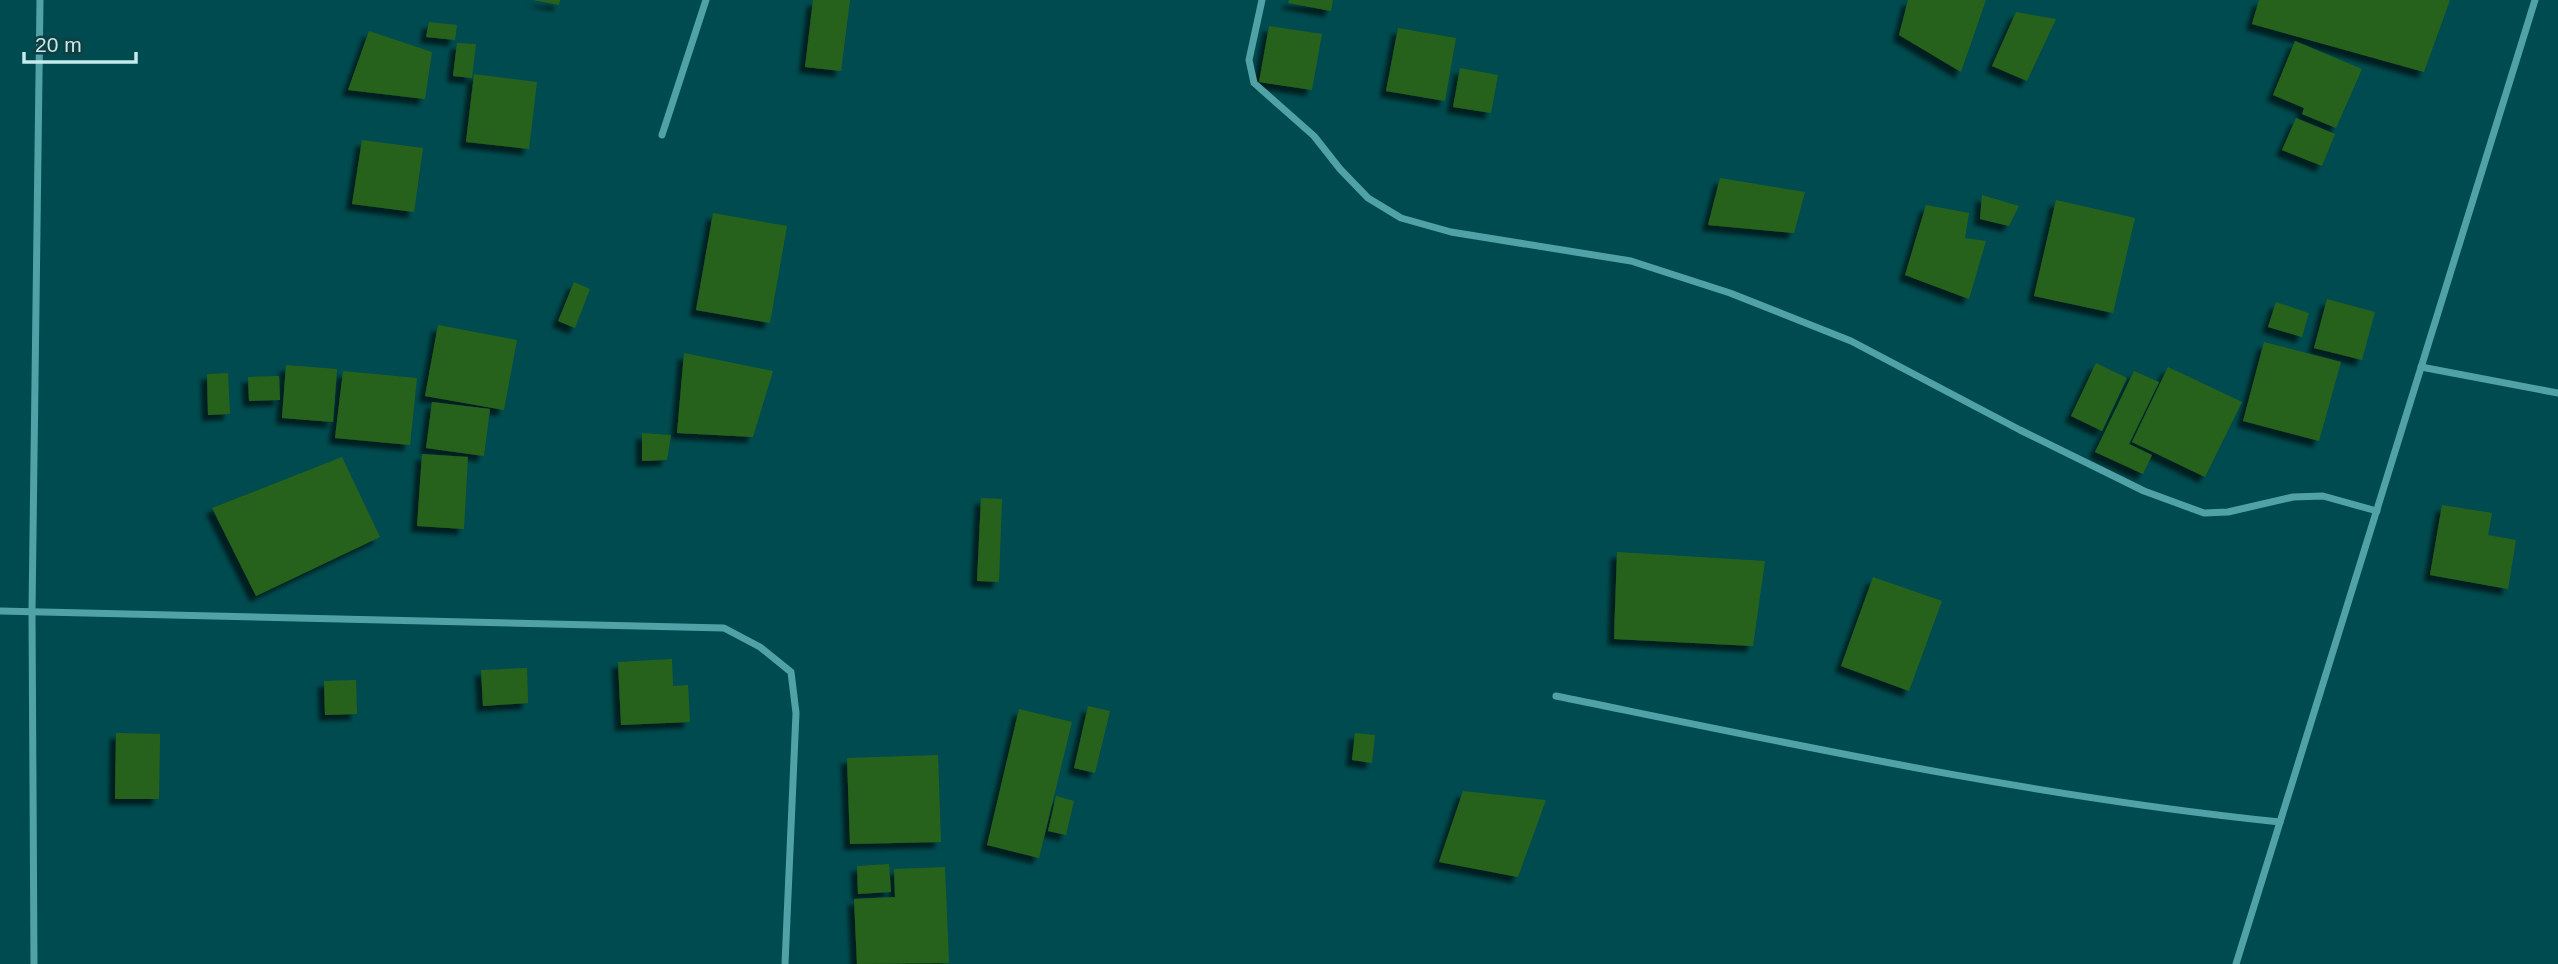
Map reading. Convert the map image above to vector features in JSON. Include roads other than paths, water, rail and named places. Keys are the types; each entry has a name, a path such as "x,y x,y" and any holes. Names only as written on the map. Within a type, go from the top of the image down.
{"street":[{"path":"34,964 32,611 40,0"},
{"path":"662,135 706,0"},
{"path":"1262,0 1249,60 1254,83 1314,136 1368,198 1401,218 1451,232 1632,261 1730,293 1851,341 2020,430 2144,491 2204,513 2228,512 2293,496 2323,496 2377,511"},
{"path":"2236,964 2535,0"},
{"path":"2421,367 2558,393"},
{"path":"0,611 724,628 760,647 791,672 796,713 785,964"},
{"path":"1556,696 1876,762 2185,812 2280,822"}]}
